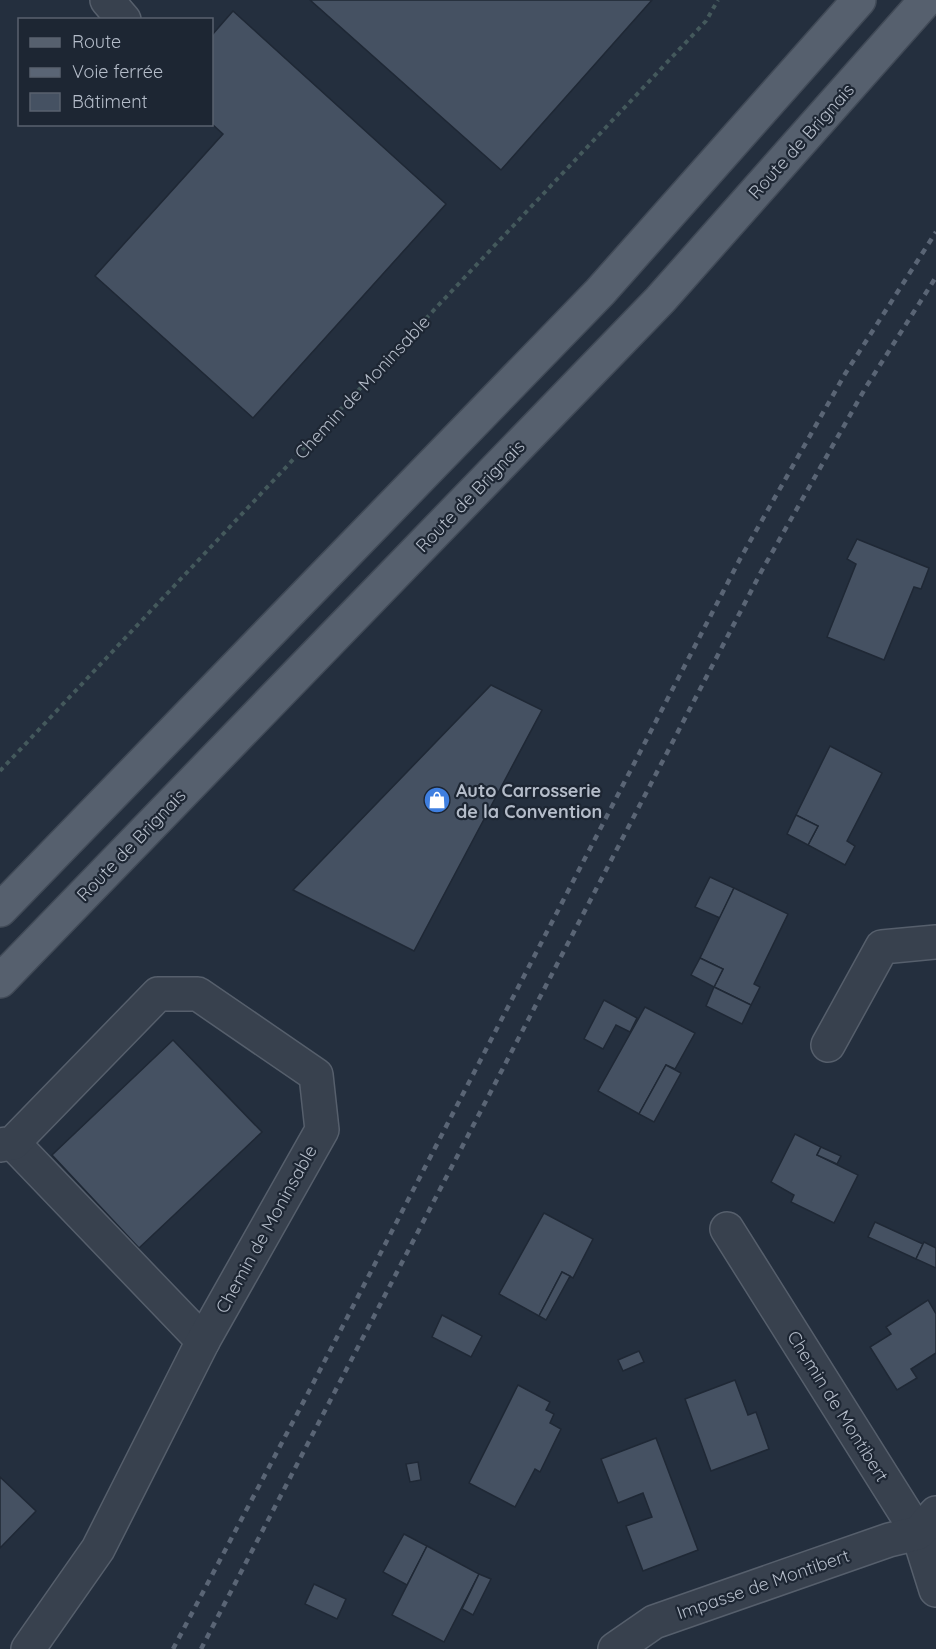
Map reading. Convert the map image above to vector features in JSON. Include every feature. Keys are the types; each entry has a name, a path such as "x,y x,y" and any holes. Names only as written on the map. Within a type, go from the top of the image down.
{"main road":[{"path":"0,910 600,292 859,0"},
{"name":"Route de Brignais","path":"0,981 660,300 926,0"}],"street":[{"path":"107,0 122,18"},
{"path":"828,1045 882,947 936,942"},
{"name":"Chemin de Moninsable","path":"28,1649 98,1549 203,1341 322,1130 316,1075 198,993 158,994 6,1144 203,1341"},
{"name":"Chemin de Montibert","path":"727,1229 927,1523 936,1590"},
{"name":"Impasse de Montibert","path":"615,1649 654,1622 889,1540 927,1523"}],"path":[{"name":"Chemin de Moninsable","path":"0,771 706,21 718,0"}],"building":[{"path":"310,0 652,0 501,170"},
{"path":"233,11 446,204 253,418 95,276 223,134 213,125 213,34"},
{"path":"857,539 929,568 921,589 914,587 884,660 827,637 856,564 847,559"},
{"name":"Auto Carrosserie de la Convention","path":"491,685 542,710 414,951 293,890"},
{"path":"830,746 882,773 847,841 855,846 845,865 808,845 818,826 796,815"},
{"path":"796,815 818,826 808,845 787,834"},
{"path":"710,877 734,888 720,918 695,907"},
{"path":"734,888 788,914 754,984 760,987 751,1005 714,987 723,969 700,958"},
{"path":"700,958 723,969 714,987 691,975"},
{"path":"714,987 751,1005 742,1024 706,1006"},
{"path":"604,1000 637,1018 630,1032 616,1025 603,1049 584,1039"},
{"path":"645,1007 695,1033 675,1069 666,1065 639,1114 598,1091"},
{"path":"173,1040 262,1132 139,1248 52,1155"},
{"path":"666,1065 681,1073 654,1122 639,1114"},
{"path":"795,1134 821,1147 817,1155 858,1175 834,1223 791,1202 794,1195 771,1182"},
{"path":"821,1147 841,1156 837,1164 817,1155"},
{"path":"544,1213 593,1239 573,1278 562,1272 539,1316 499,1294"},
{"path":"875,1222 923,1244 916,1259 868,1237"},
{"path":"924,1242 936,1248 936,1268 916,1259"},
{"path":"562,1272 570,1276 546,1320 539,1316"},
{"path":"928,1300 936,1314 936,1353 911,1369 917,1378 897,1390 870,1347 891,1334 886,1327"},
{"path":"442,1315 482,1336 471,1357 432,1337"},
{"path":"639,1351 644,1362 623,1371 618,1360"},
{"path":"735,1380 748,1415 756,1412 769,1449 711,1471 685,1399"},
{"path":"518,1385 550,1402 546,1410 554,1414 550,1423 561,1429 540,1472 535,1469 515,1507 469,1483"},
{"path":"656,1438 698,1550 643,1571 626,1526 652,1517 643,1493 618,1503 601,1459"},
{"path":"418,1462 421,1480 410,1482 406,1464"},
{"path":"0,1477 36,1511 0,1548"},
{"path":"404,1534 427,1546 407,1585 383,1572"},
{"path":"427,1546 479,1574 444,1642 392,1615"},
{"path":"479,1574 491,1579 473,1615 462,1609"},
{"path":"314,1584 346,1599 337,1619 305,1604"}],"railway":[{"path":"173,1649 740,559 845,374 936,232"},
{"path":"201,1649 761,572 866,387 936,277"}],"place":[{"name":"Auto Carrosserie de la Convention","path":"437,800"}]}
